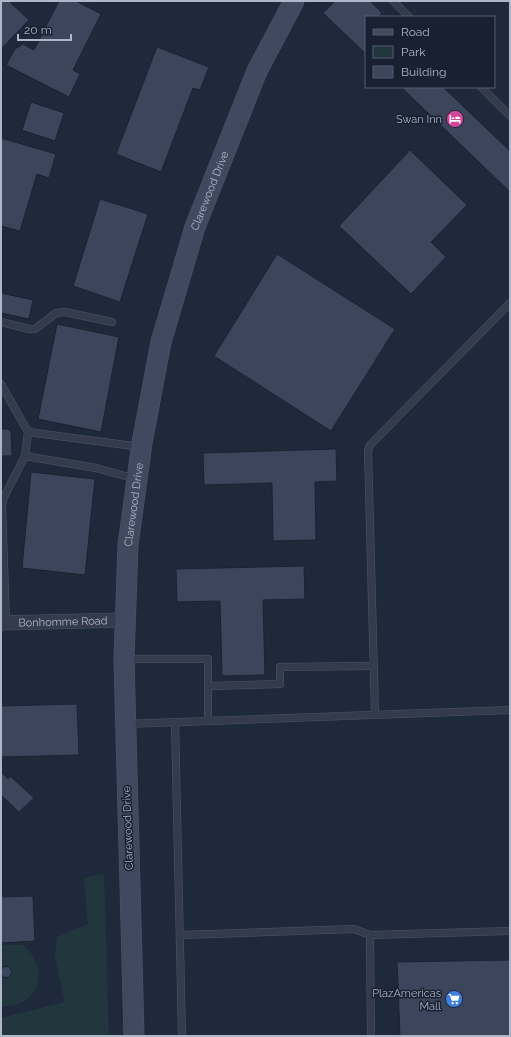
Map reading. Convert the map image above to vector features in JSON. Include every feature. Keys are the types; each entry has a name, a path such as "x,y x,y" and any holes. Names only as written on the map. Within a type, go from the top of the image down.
{"street":[{"name":"Clarewood Drive","path":"134,1036 124,724 124,659 128,545 136,479 161,342 195,227 257,71 294,1"},
{"name":"Bonhomme Road","path":"3,623 125,620"}],"lane":[{"path":"393,1 408,16"},
{"path":"482,88 510,116"},
{"path":"375,715 368,450 370,445 510,303"},
{"path":"1,322 29,329 35,328 56,313 65,312 112,322"},
{"path":"1,384 28,432 25,456 4,497 2,505 3,623"},
{"path":"28,432 141,447"},
{"path":"25,456 96,468 136,479"},
{"path":"124,659 208,659 208,721"},
{"path":"208,686 280,684 280,667 373,666"},
{"path":"124,724 510,710"},
{"path":"175,722 182,1036"},
{"path":"180,935 354,928 370,935 510,931"},
{"path":"370,935 371,1036"}],"green space":[{"path":"104,874 109,1036 1,1036 1,1018 65,1002 55,957 57,937 88,924 84,878"},
{"path":"1,945 23,945 32,954 37,965 37,985 32,994 24,1001 14,1005 1,1006"}],"building":[{"path":"1,1 9,1 29,20 1,49"},
{"path":"59,1 76,1 101,14 73,70 80,74 69,97 6,65 15,49 23,44 34,50"},
{"path":"335,1 370,1 382,13 379,16 365,16 365,53 323,13"},
{"path":"157,47 209,67 200,90 193,88 161,172 116,154"},
{"name":"Swan Inn","path":"402,88 444,88 510,151 510,192"},
{"path":"31,102 64,113 55,141 22,130"},
{"path":"1,138 56,154 49,178 37,174 20,231 1,226"},
{"path":"410,150 467,205 431,242 446,257 411,294 339,226"},
{"path":"100,199 148,214 120,302 73,286"},
{"path":"277,254 395,329 331,431 214,356"},
{"path":"1,293 33,300 29,319 1,313"},
{"path":"57,324 119,337 101,432 38,419"},
{"path":"1,429 8,429 11,432 12,456 1,456"},
{"path":"336,449 337,481 315,482 316,540 273,541 272,483 204,485 203,453"},
{"path":"31,472 95,479 85,575 22,568"},
{"path":"304,566 305,599 263,600 265,675 222,676 220,601 177,602 176,569"},
{"path":"77,704 79,755 1,757 1,706"},
{"path":"1,772 8,779 10,776 34,798 19,812 1,795"},
{"path":"33,896 35,941 1,943 1,897"},
{"name":"PlazAmericas Mall","path":"510,960 510,1036 400,1036 397,962"},
{"path":"6,966 10,968 12,972 10,976 6,978 2,976 0,972 2,968"}],"place":[{"name":"Swan Inn","path":"455,119"},
{"name":"PlazAmericas Mall","path":"454,999"}]}
